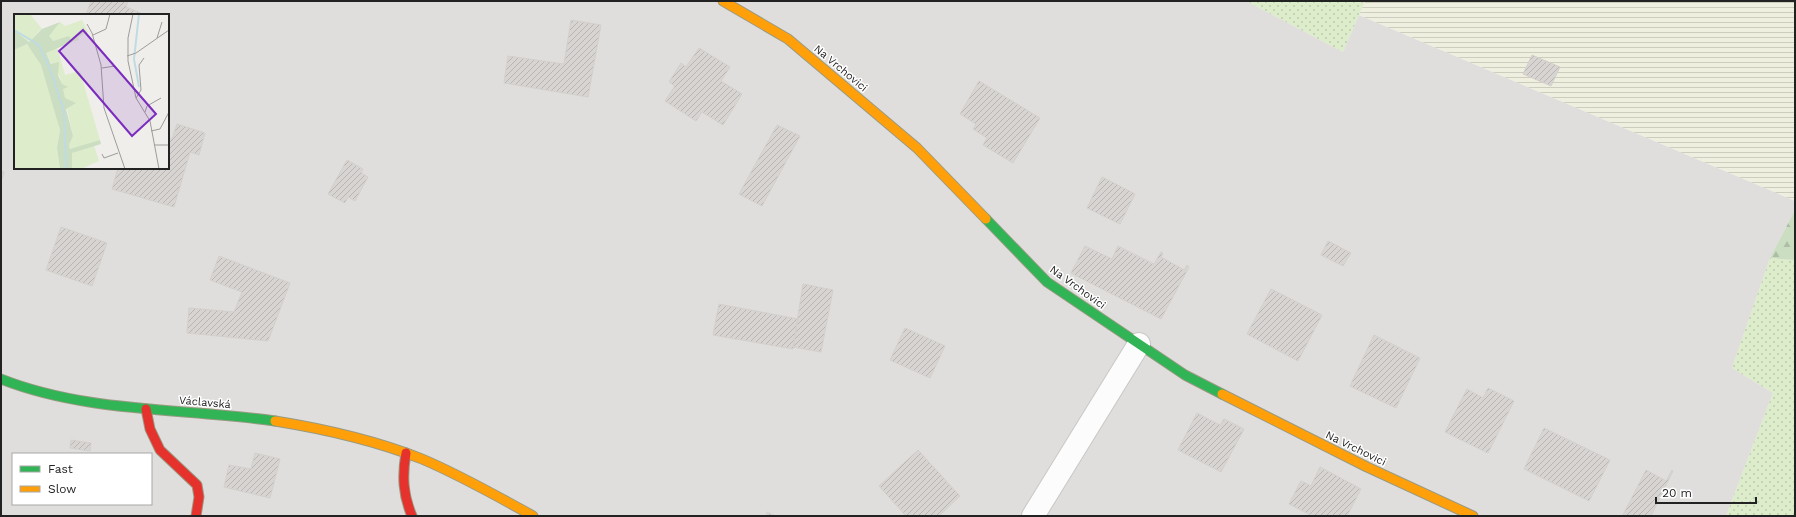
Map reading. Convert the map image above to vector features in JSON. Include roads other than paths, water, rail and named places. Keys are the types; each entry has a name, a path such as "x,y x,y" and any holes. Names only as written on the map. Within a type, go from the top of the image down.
{"street":[{"name":"Na Vrchovici","path":"723,1 788,39 917,148 1047,282 1185,375 1367,467 1473,516"},
{"path":"1033,516 1138,344"},
{"name":"Václavská","path":"1,379 40,392 70,398 146,409 295,424 365,440 406,453 441,468 533,516"},
{"path":"146,409 150,429 160,450 197,485 199,497 196,516"},
{"path":"406,453 402,482 412,516"}]}
